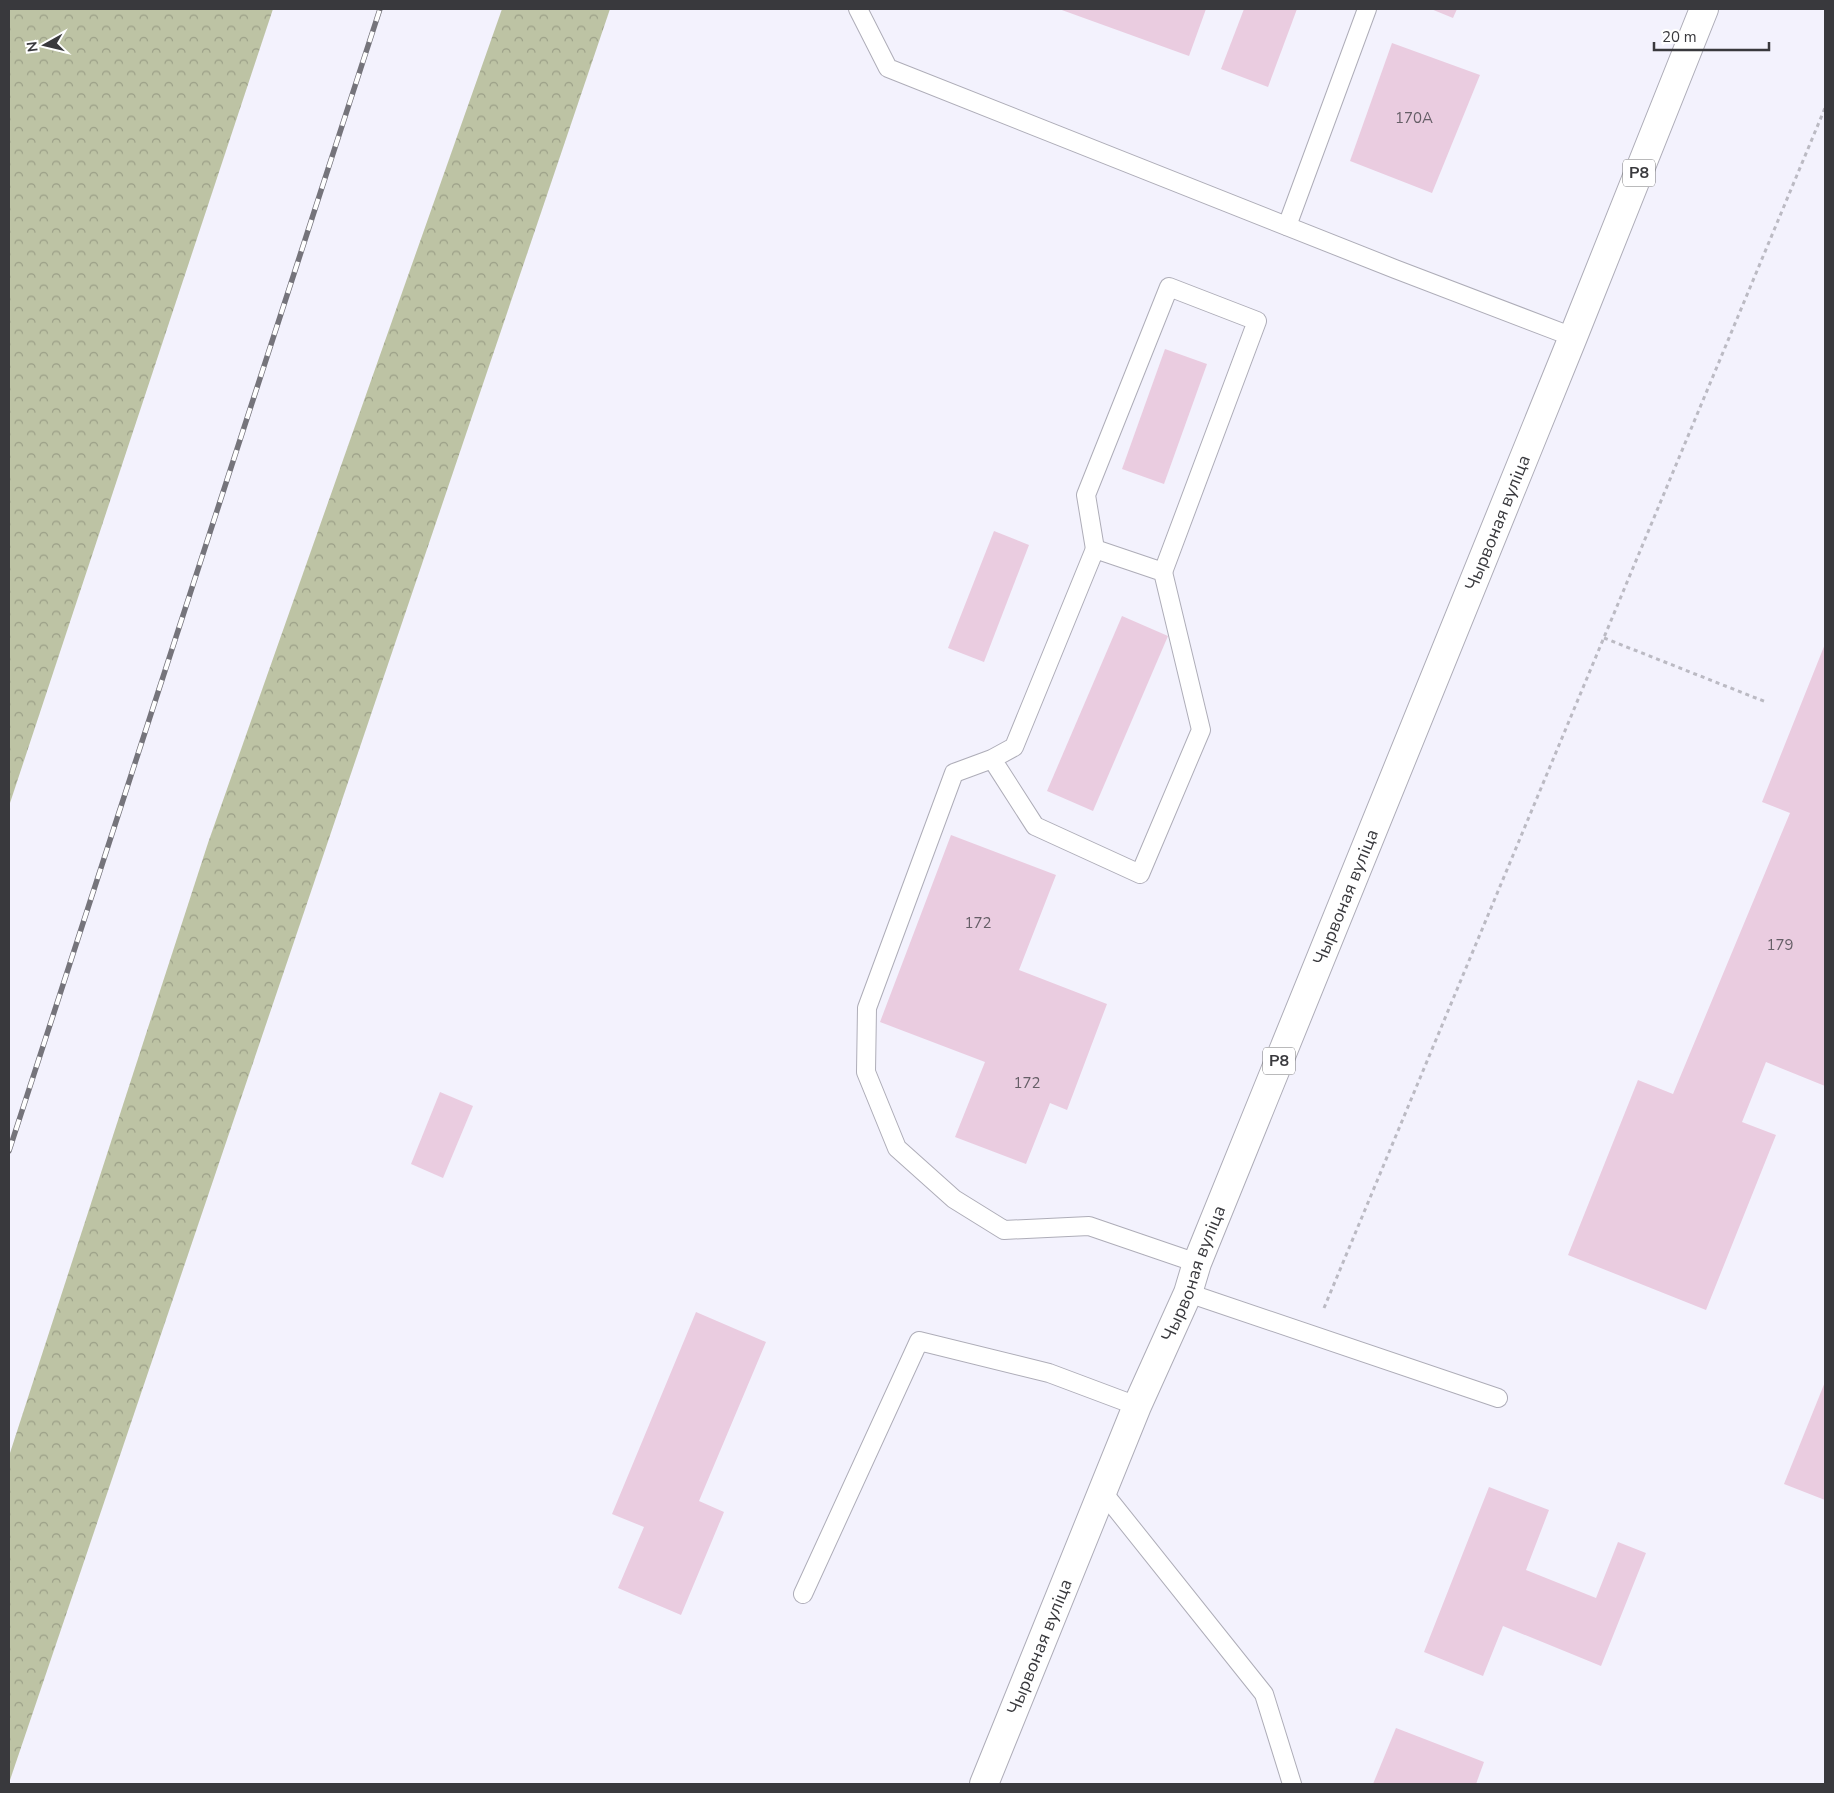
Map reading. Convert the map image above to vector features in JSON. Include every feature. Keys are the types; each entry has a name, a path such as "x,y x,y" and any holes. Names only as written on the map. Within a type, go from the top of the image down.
{"main road":[{"name":"Чырвоная вуліца","path":"984,1784 1137,1406 1188,1293 1197,1263 1704,9"}],"lane":[{"path":"858,9 888,68 1286,226 1573,337"},
{"path":"1286,226 1367,9"},
{"path":"992,759 1035,826 1140,874 1201,730 1163,572 1257,321 1169,287 1086,495 1095,549 1014,748 992,759 954,773 867,1008 866,1072 897,1148 954,1199 1004,1230 1089,1226 1197,1263"},
{"path":"1095,549 1163,572"},
{"path":"1188,1293 1498,1398"},
{"path":"803,1594 919,1341 1049,1373 1137,1406"},
{"path":"1102,1491 1264,1694 1292,1784"}],"path":[{"path":"1313,1334 1825,108"},
{"path":"1604,638 1766,702"}],"green space":[{"path":"9,9 273,9 9,806"},
{"path":"502,9 610,9 9,1783 9,1456 208,843"}],"building":[{"path":"1059,9 1206,9 1189,56"},
{"path":"1244,9 1297,9 1268,87 1221,69"},
{"path":"1431,9 1457,9 1453,18"},
{"path":"1392,43 1480,75 1432,193 1350,161"},
{"path":"1165,349 1207,364 1164,484 1122,469"},
{"path":"994,531 1029,545 984,662 948,648"},
{"path":"1122,616 1168,636 1093,811 1047,791"},
{"path":"1825,644 1825,1086 1766,1062 1742,1122 1776,1135 1706,1310 1568,1255 1638,1080 1673,1094 1790,813 1762,802"},
{"path":"951,835 1056,875 1019,970 1107,1004 1067,1110 1050,1103 1026,1164 955,1137 985,1062 880,1022"},
{"path":"440,1092 473,1106 443,1178 411,1164"},
{"path":"696,1312 766,1342 699,1501 724,1512 681,1615 618,1588 644,1527 612,1514"},
{"path":"1825,1382 1825,1500 1784,1484"},
{"path":"1489,1487 1549,1510 1526,1570 1596,1598 1618,1542 1646,1553 1601,1666 1503,1626 1483,1676 1424,1652"},
{"path":"1396,1728 1484,1762 1476,1784 1373,1784"}],"railway":[{"path":"9,1151 380,9"}]}
